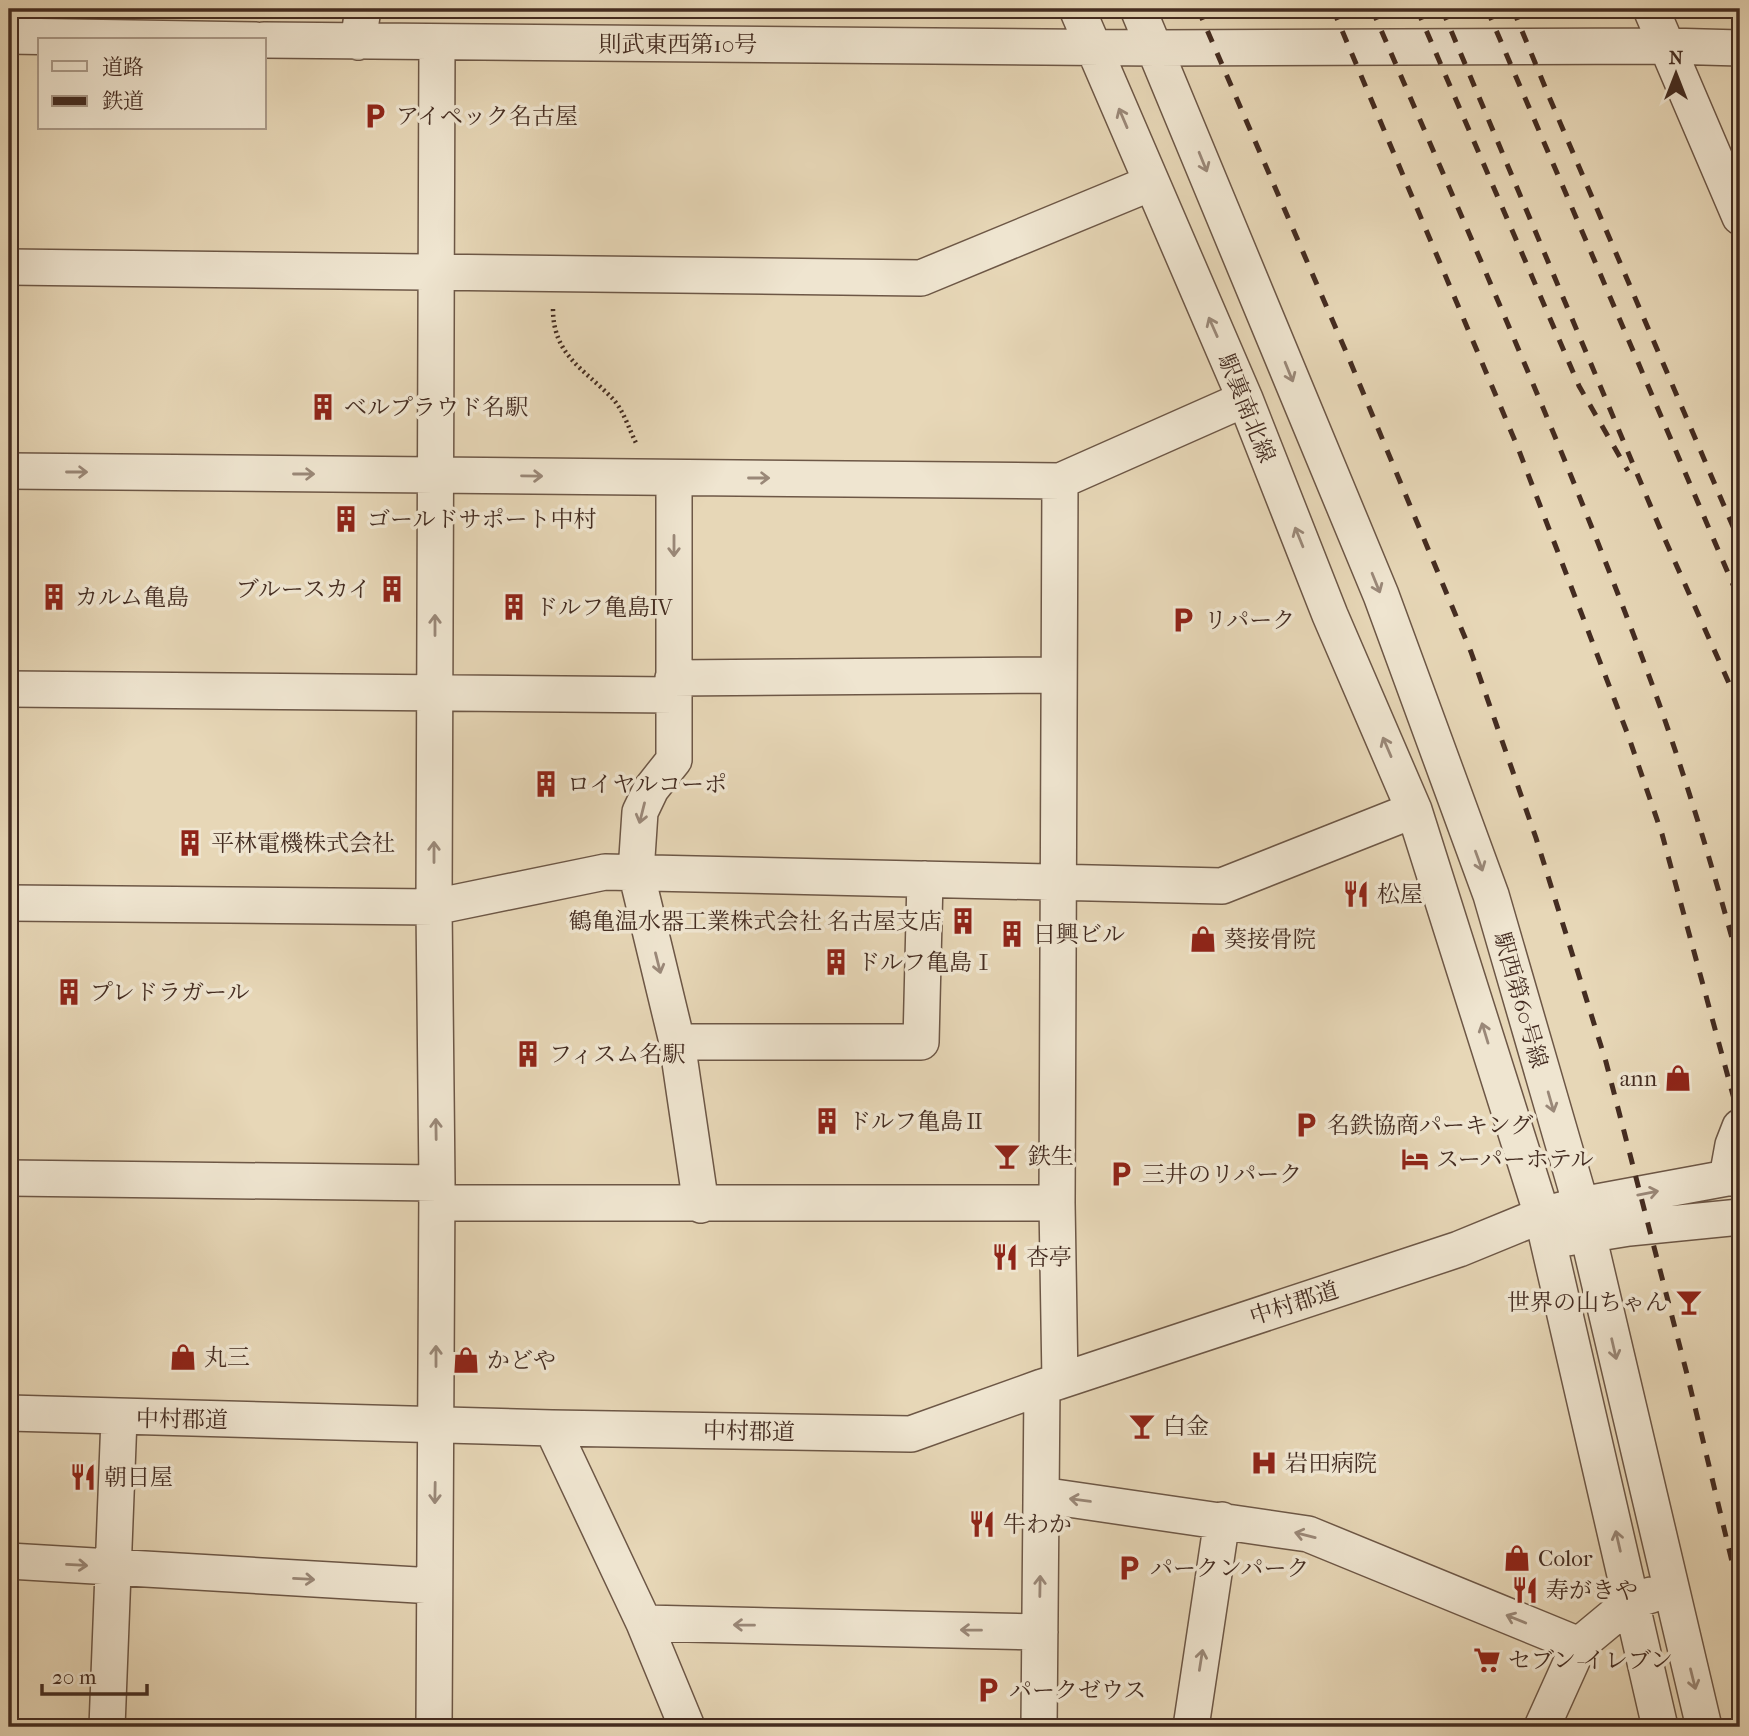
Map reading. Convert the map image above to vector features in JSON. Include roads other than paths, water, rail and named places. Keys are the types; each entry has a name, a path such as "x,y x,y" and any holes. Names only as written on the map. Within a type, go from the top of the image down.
{"street":[{"name":"駅裏南北線","path":"1077,9 1245,399 1330,615 1414,810"},
{"path":"1139,9 1156,48"},
{"path":"1651,9 1740,217"},
{"path":"9,36 128,24 240,38"},
{"name":"則武東西第10号","path":"266,40 361,25 437,42 1156,48 1740,48"},
{"path":"434,1727 437,42"},
{"name":"駅西第60号線","path":"1156,48 1381,595 1491,895 1584,1220 1704,1727"},
{"path":"9,267 921,278 1151,183"},
{"path":"9,471 1060,481 1245,399"},
{"path":"664,478 674,760 651,789 640,812 636,873 677,1042 701,1205"},
{"path":"1038,1727 1041,1495 1051,1384 1057,1203 1060,481"},
{"path":"9,689 435,693 1059,675"},
{"path":"9,903 434,907 605,872 1222,886 1414,810"},
{"name":"駅西第60号線","path":"1414,810 1545,1228 1660,1727"},
{"path":"677,1042 921,1042 925,879"},
{"path":"1584,1220 1734,1178 1733,1145 1740,1127"},
{"path":"9,1178 701,1205 1057,1203"},
{"path":"1584,1220 1629,1228 1740,1217"},
{"name":"中村郡道","path":"9,1413 119,1418 911,1434 1051,1384 1459,1249 1584,1220"},
{"path":"107,1727 119,1418"},
{"path":"552,1428 644,1623 687,1727"},
{"path":"1041,1495 1308,1534 1579,1645"},
{"path":"1191,1727 1222,1520"},
{"path":"9,1561 434,1586"},
{"path":"1542,1727 1579,1645 1632,1601 1671,1589"},
{"path":"644,1623 1040,1632"}],"railway":[{"path":"1198,9 1347,354 1471,652 1536,838 1606,1062 1688,1378 1740,1595"},
{"path":"1333,9 1518,448 1628,735 1662,834 1740,1121"},
{"path":"1372,9 1516,345 1620,599 1676,754 1740,967"},
{"path":"1417,9 1579,386 1628,471"},
{"path":"1442,9 1659,526 1740,708"},
{"path":"1487,9 1740,601"},
{"path":"1513,9 1740,543"}],"place":[{"name":"アイペック名古屋","path":"375,116"},
{"name":"ベルプラウド名駅","path":"323,407"},
{"name":"ゴールドサポート中村","path":"346,519"},
{"name":"ブルースカイ","path":"392,589"},
{"name":"カルム亀島","path":"54,597"},
{"name":"ドルフ亀島Ⅳ","path":"514,607"},
{"name":"リパーク","path":"1183,620"},
{"name":"ロイヤルコーポ","path":"546,784"},
{"name":"平林電機株式会社","path":"190,843"},
{"name":"松屋","path":"1356,894"},
{"name":"鶴亀温水器工業株式会社 名古屋支店","path":"963,921"},
{"name":"日興ビル","path":"1012,934"},
{"name":"葵接骨院","path":"1203,939"},
{"name":"ドルフ亀島Ⅰ","path":"836,962"},
{"name":"プレドラガール","path":"69,992"},
{"name":"フィスム名駅","path":"528,1054"},
{"name":"ann","path":"1678,1078"},
{"name":"ドルフ亀島Ⅱ","path":"827,1121"},
{"name":"名鉄協商パーキング","path":"1306,1125"},
{"name":"鉄生","path":"1007,1156"},
{"name":"スーパーホテル","path":"1415,1159"},
{"name":"三井のリパーク","path":"1121,1174"},
{"name":"杏亭","path":"1005,1257"},
{"name":"世界の山ちゃん","path":"1689,1302"},
{"name":"丸三","path":"183,1357"},
{"name":"かどや","path":"466,1360"},
{"name":"白金","path":"1142,1426"},
{"name":"岩田病院","path":"1264,1463"},
{"name":"朝日屋","path":"83,1477"},
{"name":"牛わか","path":"982,1524"},
{"name":"Color","path":"1517,1558"},
{"name":"パークンパーク","path":"1129,1568"},
{"name":"寿がきや","path":"1525,1590"},
{"name":"セブン-イレブン","path":"1487,1660"},
{"name":"パークゼウス","path":"988,1690"}]}
